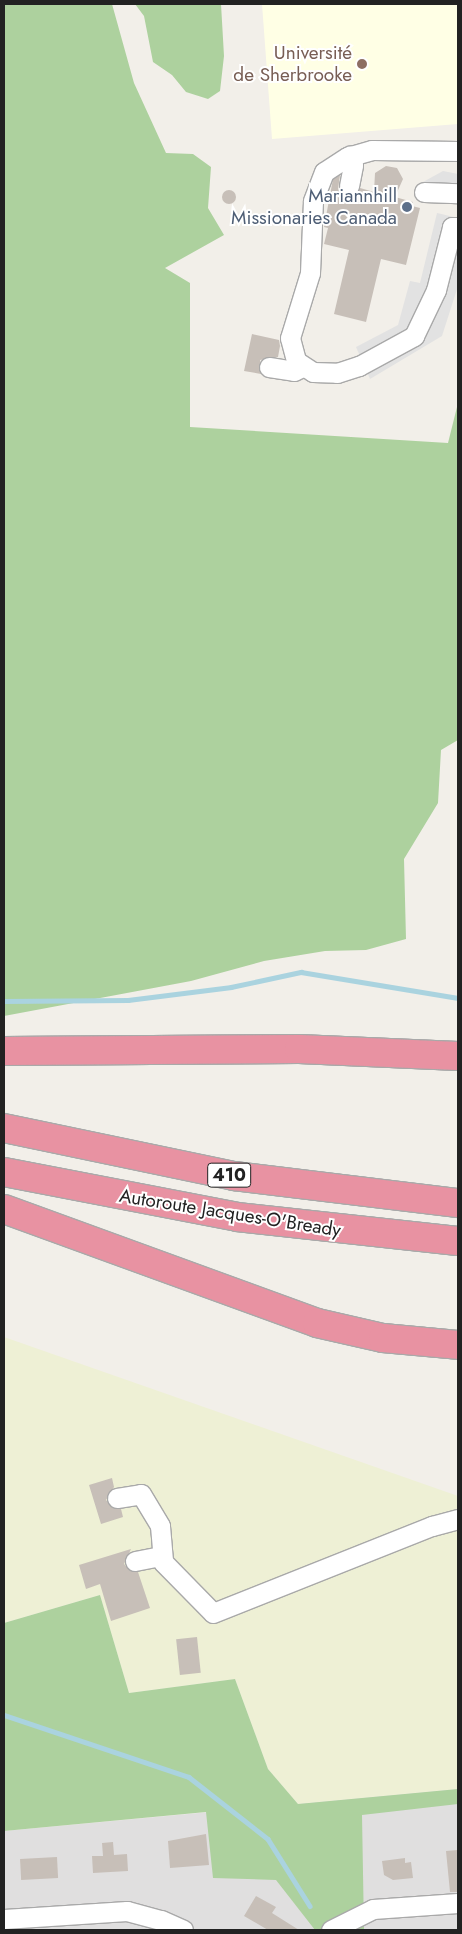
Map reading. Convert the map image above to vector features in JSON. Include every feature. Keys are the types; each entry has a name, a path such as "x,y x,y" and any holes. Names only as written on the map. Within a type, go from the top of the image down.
{"highway":[{"path":"4,1050 299,1049 458,1056"},
{"name":"Autoroute Jacques-O'Bready","path":"4,1128 250,1178 458,1204"},
{"name":"Autoroute Jacques-O'Bready","path":"4,1172 237,1217 458,1241"},
{"path":"4,1209 317,1322 383,1338 458,1345"}],"street":[{"path":"269,367 294,371 291,357 291,333 311,266 316,188 328,167 350,155 380,149 458,151"},
{"path":"349,186 353,165 350,155"},
{"path":"424,192 458,193"},
{"path":"291,357 317,373 343,371 419,332 429,299 436,290 452,227 458,227"},
{"path":"117,1498 141,1494 160,1526 161,1556 169,1571 213,1613 432,1526 458,1519"},
{"path":"135,1561 161,1556"},
{"path":"331,1930 373,1909 458,1903"},
{"path":"4,1919 126,1911 161,1920 183,1930"}],"shaded area":[{"name":"Université de Sherbrooke","path":"262,4 458,4 458,124 272,139"},
{"path":"443,171 458,174 458,193 424,192 423,182"},
{"path":"437,213 454,217 452,227 458,231 458,286 442,336 370,379 356,347 398,325 410,281 420,283"},
{"path":"4,1337 458,1496 458,1789 298,1804 268,1769 235,1679 129,1693 100,1595 4,1623"},
{"path":"458,1789 458,1930 4,1930 4,1831"}],"green space":[{"path":"4,4 112,4 134,83 166,153 193,154 211,167 208,208 224,235 165,268 190,283 190,427 448,443 458,403 458,740 441,750 438,803 404,859 406,939 366,950 325,951 264,961 191,981 4,1016"},
{"path":"135,4 221,4 224,56 220,91 208,99 186,92 172,75 153,62 144,16"},
{"path":"100,1595 129,1693 235,1679 268,1769 298,1804 458,1789 458,1804 362,1815 364,1930 315,1930 276,1880 213,1878 206,1812 4,1831 4,1623"}],"building":[{"path":"386,166 397,168 403,179 395,197 413,202 412,206 420,208 406,265 381,259 366,322 334,314 349,250 324,244 328,228 324,227 333,179 340,175 338,189 346,197 353,196 360,188 374,192 375,173"},
{"path":"229,190 234,192 236,197 234,202 229,204 224,202 222,197 224,192"},
{"path":"252,334 279,340 278,357 260,360 261,374 244,371"},
{"path":"112,1478 114,1487 106,1500 113,1508 121,1509 123,1517 101,1524 89,1485"},
{"path":"131,1549 124,1564 131,1571 138,1572 150,1608 111,1621 100,1584 86,1589 79,1565"},
{"path":"197,1637 201,1673 180,1675 176,1639"},
{"path":"206,1834 209,1865 170,1868 168,1841"},
{"path":"113,1842 114,1855 127,1854 128,1871 93,1873 92,1856 103,1856 102,1843"},
{"path":"458,1850 458,1892 450,1892 446,1851"},
{"path":"57,1857 58,1878 21,1880 20,1859"},
{"path":"405,1858 405,1863 411,1862 413,1878 393,1880 384,1875 382,1861"},
{"path":"256,1896 276,1907 272,1913 299,1930 268,1930 244,1916"}],"waterway":[{"path":"4,1001 128,1000 231,987 301,972 458,998"},
{"path":"4,1715 189,1777 268,1839 310,1906"}],"place":[{"name":"Université de Sherbrooke","path":"362,64"},
{"name":"Mariannhill Missionaries Canada","path":"407,207"}]}
